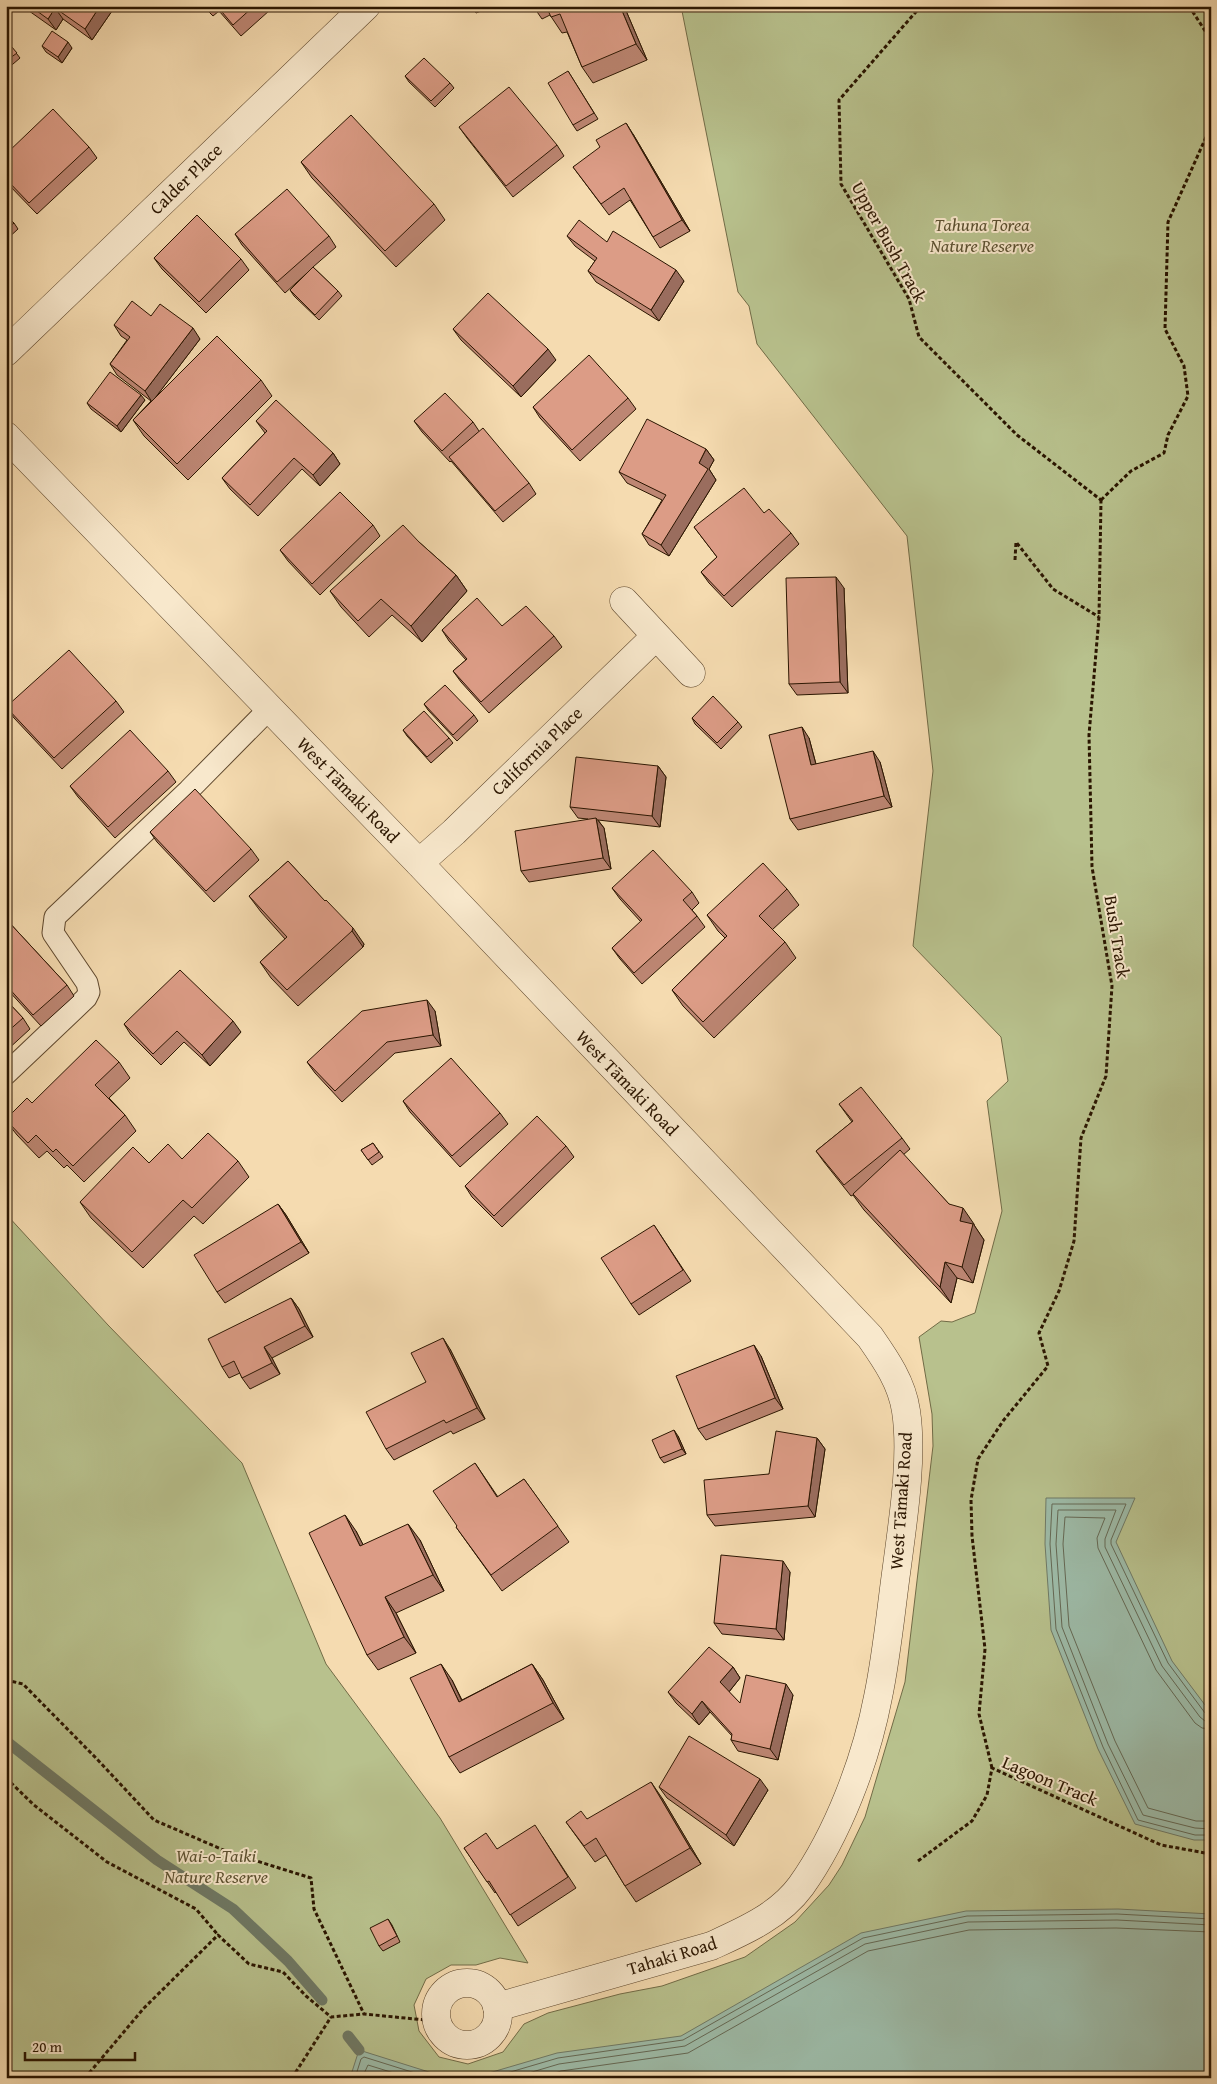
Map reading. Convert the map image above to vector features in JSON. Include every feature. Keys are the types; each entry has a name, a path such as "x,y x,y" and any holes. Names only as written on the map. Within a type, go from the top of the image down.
{"street":[{"name":"Calder Place","path":"6,352 366,6"},
{"name":"West Tāmaki Road","path":"6,436 419,863 870,1338 887,1361 898,1383 906,1410 909,1445 903,1524 878,1697 851,1789 818,1859"},
{"path":"624,601 690,673"},
{"name":"California Place","path":"419,863 655,637"},
{"name":"Tahaki Road","path":"497,2007 711,1946 745,1931 774,1914 800,1887 818,1859"},
{"path":"470,1983 479,1986 493,1999 497,2007 498,2017 495,2027 483,2041 473,2045 454,2042 446,2038 436,2020 438,2002 444,1994 460,1984 470,1983"}],"lane":[{"path":"6,1074 86,998 89,992 87,983 53,933 55,917 189,790 269,708"}],"path":[{"name":"Upper Bush Track","path":"921,6 839,100 841,184 909,299 920,337 1017,435 1101,500"},
{"path":"1189,6 1211,40"},
{"path":"1101,500 1131,471 1164,454 1168,435 1188,396 1184,366 1165,329 1168,222 1211,126"},
{"name":"Bush Track","path":"992,1768 979,1714 986,1649 972,1536 971,1500 978,1459 1003,1421 1048,1366 1039,1333 1059,1291 1074,1241 1081,1138 1106,1076 1112,986 1092,868 1089,735 1100,617 1101,500"},
{"path":"1015,560 1016,542 1053,589 1100,617"},
{"path":"6,1680 23,1684 154,1820 228,1852 312,1878 314,1909 364,2014"},
{"name":"Lagoon Track","path":"918,1861 972,1821 987,1795 992,1768 1161,1845 1211,1854"},
{"path":"6,1778 34,1805 107,1862 196,1909 218,1935 249,1964 283,1972 331,2018 364,2014 436,2020"},
{"path":"85,2078 144,2008 218,1935"},
{"path":"292,2078 331,2018"}],"green space":[{"name":"Tahuna Torea Nature Reserve","path":"681,6 1211,6 1211,2078 6,2078 6,1214 108,1325 242,1463 326,1664 440,1818 528,1963 500,1958 476,1965 451,1965 426,1979 414,2005 419,2031 439,2057 468,2064 503,2052 524,2024 548,2013 620,1994 662,1986 745,1957 795,1922 829,1885 842,1865 865,1817 905,1682 933,1446 932,1414 919,1337 941,1321 952,1322 975,1313 1002,1211 987,1101 1008,1081 1001,1037 913,946 933,771 907,536 757,344 749,306 738,292"}],"water":[{"path":"1046,1498 1135,1498 1116,1542 1172,1661 1211,1713 1211,1840 1194,1840 1135,1824 1098,1749 1051,1630 1045,1544"},
{"path":"1118,1909 1211,1914 1211,2078 472,2078 557,2053 681,2036 861,1933 966,1911"},
{"path":"359,2050 448,2078 350,2078"}],"building":[{"path":"30,6 100,6 85,29 55,8 48,19"},
{"path":"217,6 254,6 233,25"},
{"path":"546,6 620,6 636,44 582,67 560,14 551,17"},
{"path":"52,31 68,42 58,57 42,46"},
{"path":"6,40 17,53 6,61"},
{"path":"424,58 450,83 431,101 405,76"},
{"path":"568,71 594,113 573,125 548,83"},
{"path":"509,87 557,145 506,186 459,127"},
{"path":"53,109 89,147 29,203 6,179 6,154"},
{"path":"351,115 434,204 385,251 301,162"},
{"path":"626,123 682,220 653,237 624,188 601,204 573,167 600,147 596,140"},
{"path":"287,189 329,236 277,282 235,234"},
{"path":"197,215 241,259 199,302 154,258"},
{"path":"6,216 14,223 6,230"},
{"path":"579,220 607,242 613,231 676,270 651,310 588,271 597,258 567,236"},
{"path":"313,267 338,291 315,315 290,290"},
{"path":"488,293 548,349 513,386 453,329"},
{"path":"132,301 151,316 160,304 193,328 145,391 110,364 130,337 114,325"},
{"path":"217,336 261,380 177,464 133,420"},
{"path":"589,355 628,398 572,450 533,407"},
{"path":"110,372 141,395 117,426 87,403"},
{"path":"445,393 473,422 442,451 414,421"},
{"path":"276,400 333,453 313,475 294,458 250,505 222,478 267,431 256,421"},
{"path":"647,419 706,449 699,463 708,469 661,545 642,534 666,495 619,472"},
{"path":"483,428 529,483 495,511 449,457"},
{"path":"744,488 764,513 769,509 791,533 724,596 701,572 717,557 694,527"},
{"path":"340,492 373,525 312,584 280,550"},
{"path":"403,525 456,575 411,626 381,599 358,621 330,591"},
{"path":"836,577 840,682 789,684 786,578"},
{"path":"477,598 502,626 526,606 554,636 481,702 453,671 467,659 442,630"},
{"path":"69,650 116,701 54,758 6,707"},
{"path":"445,685 474,715 453,735 424,704"},
{"path":"713,696 738,722 717,743 692,718"},
{"path":"424,711 449,738 427,757 403,730"},
{"path":"802,727 811,765 873,751 884,796 790,819 769,735"},
{"path":"130,730 168,771 108,827 70,786"},
{"path":"576,757 658,766 652,816 570,807"},
{"path":"195,789 251,849 206,891 150,832"},
{"path":"596,818 603,858 521,871 515,831"},
{"path":"653,850 692,892 683,900 697,916 634,973 612,948 642,920 612,888"},
{"path":"288,861 353,928 352,931 287,990 260,962 287,937 249,896"},
{"path":"763,863 787,889 759,916 785,942 703,1022 672,990 727,936 707,915"},
{"path":"6,919 67,985 33,1015 6,985"},
{"path":"180,970 233,1021 202,1055 177,1031 153,1054 124,1024"},
{"path":"6,1000 23,1018 6,1033"},
{"path":"427,1000 433,1035 387,1042 335,1091 307,1062 362,1011"},
{"path":"96,1040 119,1062 95,1085 125,1115 73,1166 56,1149 53,1152 36,1135 28,1143 6,1119 27,1098 32,1103"},
{"path":"451,1058 500,1113 452,1156 403,1101"},
{"path":"861,1087 902,1138 844,1185 816,1151 853,1121 839,1104"},
{"path":"537,1116 566,1146 494,1216 465,1186"},
{"path":"208,1133 238,1161 192,1208 183,1200 132,1252 80,1202 133,1147 149,1163 168,1144 182,1159"},
{"path":"373,1143 379,1152 368,1160 361,1150"},
{"path":"900,1150 949,1204 963,1208 960,1221 973,1224 962,1267 945,1262 940,1287 853,1194"},
{"path":"278,1204 301,1242 217,1292 194,1255"},
{"path":"654,1225 683,1270 631,1304 601,1258"},
{"path":"291,1298 305,1326 264,1347 272,1363 242,1378 234,1361 222,1367 208,1339"},
{"path":"443,1338 477,1408 446,1423 444,1420 386,1449 366,1412 426,1382 411,1353"},
{"path":"754,1345 775,1398 698,1429 676,1376"},
{"path":"674,1430 682,1449 660,1458 652,1440"},
{"path":"776,1431 817,1438 808,1506 707,1515 704,1480 769,1474"},
{"path":"475,1463 497,1497 524,1479 558,1526 491,1575 456,1527 433,1491"},
{"path":"345,1515 360,1546 408,1524 433,1575 385,1597 404,1637 367,1655 309,1533"},
{"path":"721,1555 783,1561 776,1629 714,1623"},
{"path":"709,1647 733,1667 720,1682 740,1703 746,1675 786,1684 770,1749 731,1740 732,1734 702,1701 692,1714 668,1692"},
{"path":"441,1664 459,1702 532,1664 553,1703 449,1757 410,1678"},
{"path":"689,1736 760,1779 726,1835 659,1787"},
{"path":"651,1782 690,1848 625,1886 596,1838 584,1846 566,1822 581,1811 587,1819"},
{"path":"535,1825 568,1877 510,1915 489,1881 487,1882 464,1848 486,1833 497,1849"},
{"path":"388,1919 397,1936 379,1946 370,1928"}],"waterway":[{"path":"6,1741 157,1860 233,1909 288,1961 322,2000"},
{"path":"348,2036 359,2050"}],"park label":[{"name":"Wai-o-Taiki Nature Reserve","path":"216,1866"}]}
